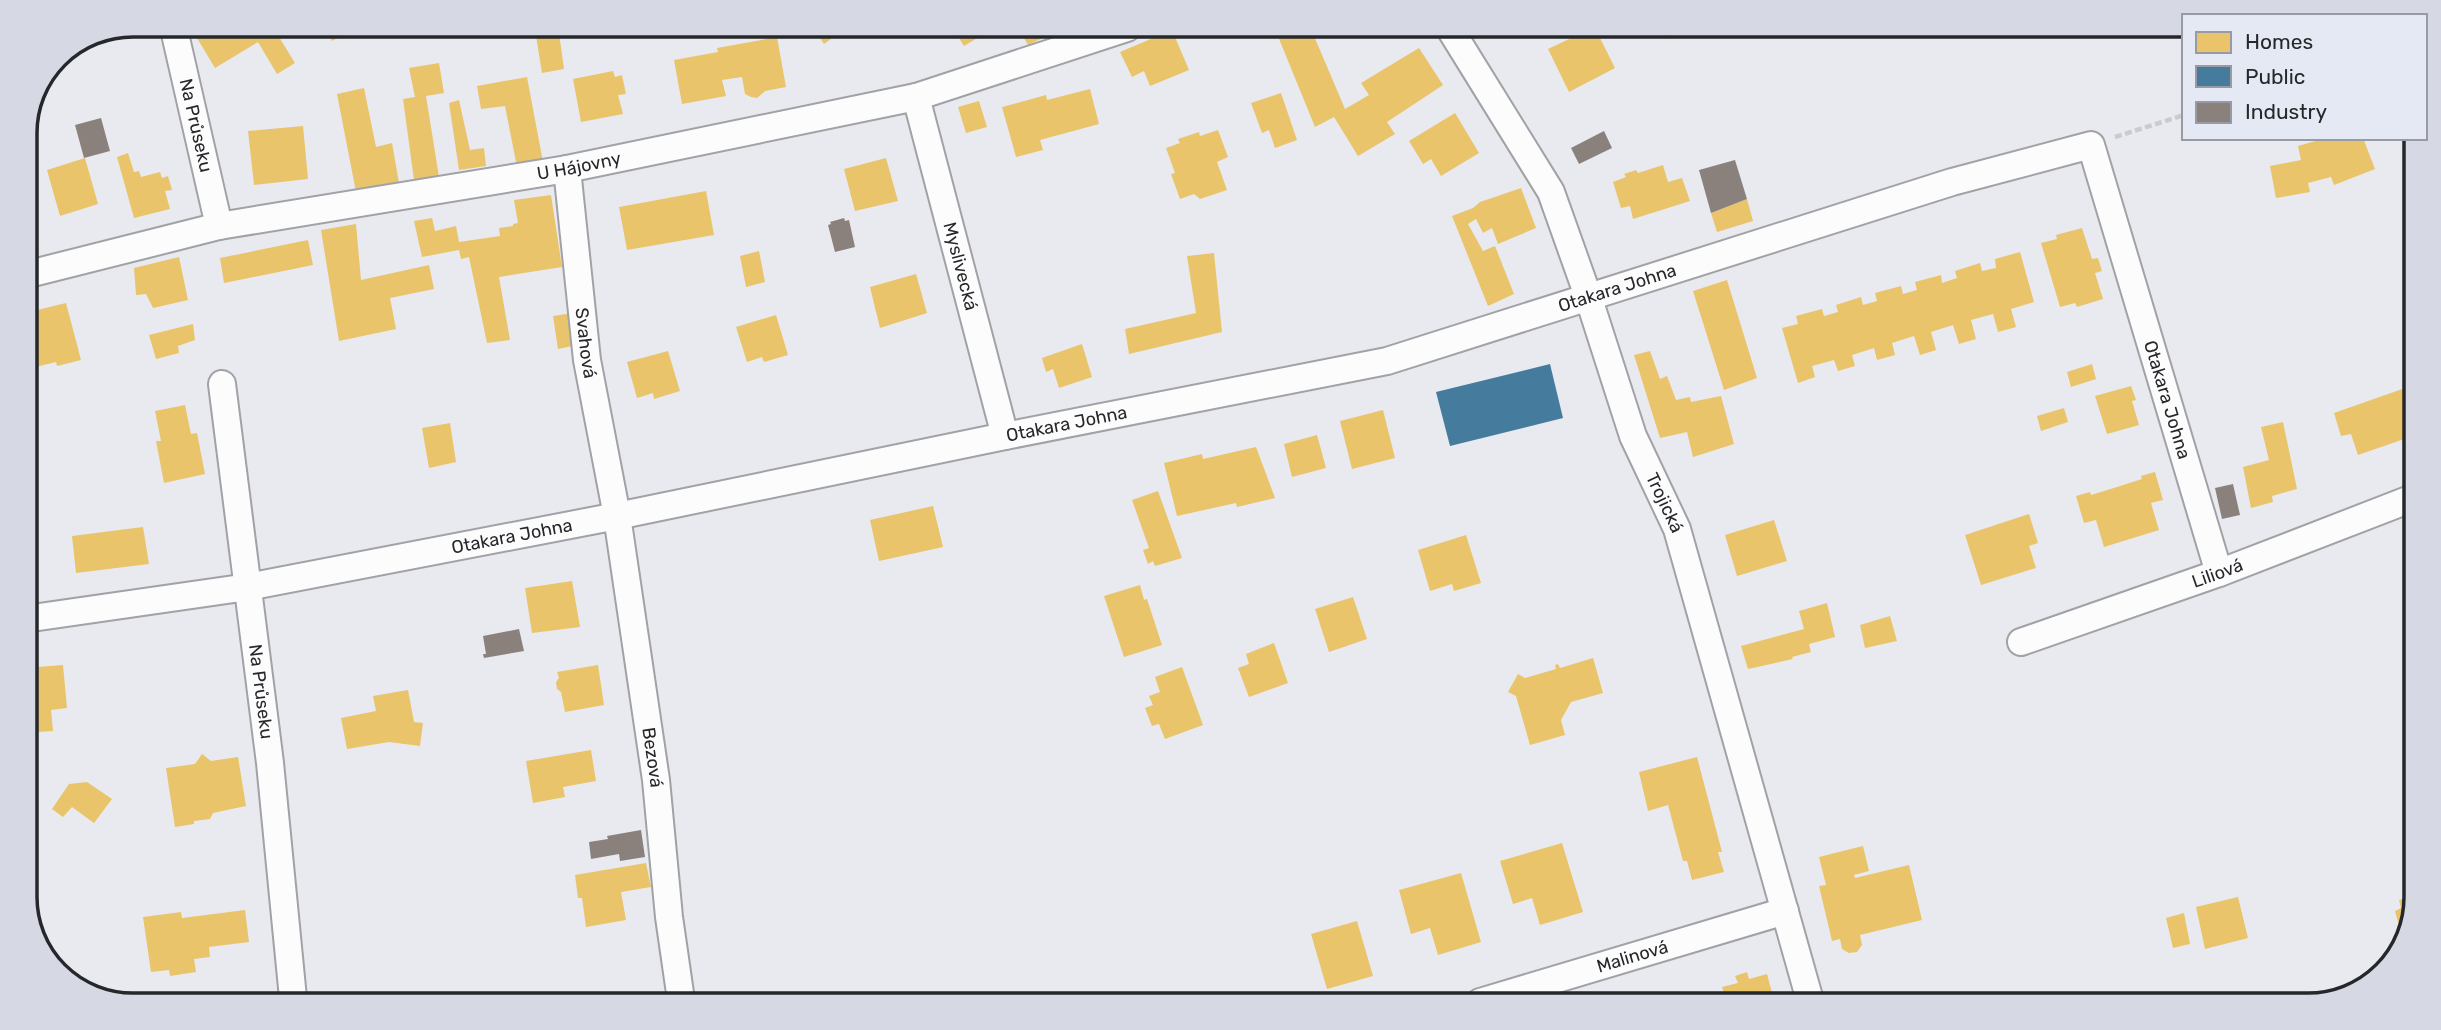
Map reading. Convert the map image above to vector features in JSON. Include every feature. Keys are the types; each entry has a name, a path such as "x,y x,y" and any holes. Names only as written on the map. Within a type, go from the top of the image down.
{"street":[{"name":"Na Průseku","path":"176,37 219,226"},
{"name":"U Hájovny","path":"37,272 219,226 567,169 916,97 1099,37"},
{"name":"Trojická","path":"1460,37 1551,192 1633,436 1677,528 1808,993"},
{"name":"Myslivecká","path":"916,97 1005,436"},
{"name":"Otakara Johna","path":"37,617 248,587 617,516 1387,361 1952,182 2091,145 2219,573"},
{"name":"Svahová","path":"567,169 587,360 617,516"},
{"name":"Na Průseku","path":"222,384 270,763 293,993"},
{"name":"Liliová","path":"2021,642 2219,573 2404,501"},
{"name":"Bezová","path":"617,516 656,780 669,917 680,993"},
{"name":"Malinová","path":"1510,993 1785,911"}],"path":[{"path":"2091,145 2182,116"}],"building: Homes":[{"path":"196,37 279,37 295,63 277,74 258,42 215,68"},
{"path":"536,37 560,37 564,69 542,73"},
{"path":"777,37 786,87 765,91 757,98 745,94 742,77 722,80 726,96 682,104 674,60 718,52 717,48"},
{"path":"819,37 834,37 824,44"},
{"path":"958,37 979,37 964,46"},
{"path":"1023,37 1045,37 1028,45"},
{"path":"1155,37 1175,37 1189,70 1150,86 1144,71 1132,77 1120,52"},
{"path":"1278,37 1314,37 1345,109 1369,95 1361,83 1419,48 1443,85 1387,122 1395,134 1358,156 1334,117 1315,127"},
{"path":"1573,37 1600,37 1615,68 1569,92 1548,49"},
{"path":"439,63 444,93 426,96 439,177 414,180 403,99 415,97 409,68"},
{"path":"613,71 615,77 622,75 626,94 618,95 623,114 581,122 573,79"},
{"path":"527,77 543,162 517,167 505,106 481,109 477,86"},
{"path":"364,88 376,147 392,143 399,183 356,192 337,94"},
{"path":"1090,89 1099,124 1040,140 1043,150 1016,157 1002,107 1046,95 1047,100"},
{"path":"1281,93 1297,140 1275,148 1269,130 1262,133 1251,103"},
{"path":"459,100 470,150 484,148 486,166 459,170 449,103"},
{"path":"979,101 987,127 966,133 958,107"},
{"path":"1455,113 1479,153 1441,176 1431,159 1423,164 1409,141"},
{"path":"303,126 308,179 254,185 248,131"},
{"path":"1218,130 1228,157 1217,162 1227,190 1200,199 1194,194 1180,199 1166,148 1180,143 1178,139 1199,132 1200,136"},
{"path":"2319,140 2364,140 2375,169 2334,185 2331,177 2308,183 2310,192 2276,198 2270,166 2301,160 2298,146"},
{"path":"128,153 134,172 139,171 141,177 160,172 162,178 168,176 172,190 165,191 170,209 134,218 117,157"},
{"path":"85,158 98,204 60,216 47,170"},
{"path":"886,158 898,201 855,211 844,169"},
{"path":"1663,165 1668,182 1682,178 1690,201 1633,219 1630,206 1621,208 1613,182 1626,177 1624,174 1636,170 1638,173"},
{"path":"1521,188 1536,228 1498,244 1492,228 1483,233 1476,219 1468,224 1483,251 1495,246 1514,294 1488,306 1452,216 1473,208 1480,202"},
{"path":"706,191 714,235 627,250 619,207"},
{"path":"551,195 562,267 499,277 510,340 487,343 469,257 461,259 459,250 422,257 414,221 432,218 435,231 456,226 459,242 500,236 499,228 518,223 514,200"},
{"path":"1747,199 1753,221 1717,232 1711,213"},
{"path":"356,224 361,280 429,265 434,289 390,298 396,329 339,341 321,230"},
{"path":"2082,228 2092,259 2098,258 2102,271 2095,273 2103,299 2077,307 2075,303 2060,307 2041,243 2057,239 2056,235"},
{"path":"308,240 313,265 224,283 220,258"},
{"path":"759,251 765,282 746,287 740,256"},
{"path":"2020,252 2034,302 2011,309 2016,327 1998,332 1993,314 1971,320 1976,339 1959,344 1953,325 1931,332 1936,350 1920,355 1914,336 1892,343 1895,355 1877,360 1874,348 1852,355 1855,366 1838,371 1834,360 1812,366 1815,377 1798,383 1782,328 1798,324 1796,316 1822,309 1824,316 1838,312 1836,305 1861,297 1863,305 1877,301 1875,293 1901,286 1903,294 1917,290 1915,282 1941,275 1942,283 1957,278 1955,271 1980,263 1982,271 1996,268 1995,259"},
{"path":"1214,253 1222,332 1129,354 1125,329 1196,313 1187,256"},
{"path":"179,257 188,300 153,308 146,294 136,295 134,268"},
{"path":"916,274 927,313 880,328 870,287"},
{"path":"1727,280 1757,378 1724,390 1693,291"},
{"path":"66,303 81,360 57,366 56,362 37,367 37,310"},
{"path":"573,313 578,345 558,349 553,316"},
{"path":"776,315 788,355 764,362 762,357 747,362 736,327"},
{"path":"193,324 195,340 178,346 179,353 156,359 149,335"},
{"path":"1082,344 1092,377 1059,388 1053,369 1046,372 1042,358"},
{"path":"668,351 680,391 654,399 653,393 637,398 627,362"},
{"path":"1650,351 1660,379 1667,376 1676,400 1690,397 1691,402 1721,396 1734,444 1693,457 1687,432 1660,438 1634,355"},
{"path":"2092,364 2096,379 2071,387 2067,372"},
{"path":"2131,386 2139,425 2107,434 2095,396"},
{"path":"2404,388 2404,439 2358,455 2351,434 2341,436 2334,413"},
{"path":"185,405 191,434 197,433 205,474 164,483 156,441 161,441 155,411"},
{"path":"2064,408 2068,422 2041,431 2037,416"},
{"path":"1383,410 1395,458 1352,469 1340,421"},
{"path":"2283,422 2297,489 2272,496 2273,502 2251,508 2243,467 2269,460 2261,427"},
{"path":"450,423 456,462 429,468 422,428"},
{"path":"1317,435 1326,468 1292,477 1284,444"},
{"path":"1256,447 1275,498 1237,507 1236,503 1177,516 1164,463 1202,454 1203,459"},
{"path":"2155,472 2163,500 2151,503 2159,530 2104,547 2096,520 2084,523 2076,496 2090,492 2091,495 2142,479 2141,476"},
{"path":"1158,491 1182,558 1155,566 1153,561 1148,564 1143,550 1149,548 1132,500"},
{"path":"933,506 943,547 879,561 870,520"},
{"path":"2029,514 2038,543 2029,546 2036,568 1981,585 1965,535"},
{"path":"1774,520 1787,561 1737,576 1725,535"},
{"path":"143,527 149,564 76,573 72,536"},
{"path":"1466,535 1481,583 1454,591 1452,584 1430,591 1418,550"},
{"path":"572,581 580,627 532,633 525,588"},
{"path":"1140,585 1162,645 1124,657 1104,596"},
{"path":"1353,597 1367,639 1329,652 1315,609"},
{"path":"1827,603 1835,637 1809,644 1811,652 1792,657 1793,659 1748,669 1741,646 1804,629 1799,611"},
{"path":"1890,616 1897,641 1865,648 1860,625"},
{"path":"1274,643 1288,683 1249,697 1238,668 1249,664 1246,654"},
{"path":"1593,658 1603,693 1571,702 1561,720 1565,735 1530,745 1516,696 1508,692 1518,674 1525,678 1556,669 1555,665 1558,664 1560,668"},
{"path":"63,665 67,708 51,710 53,731 37,732 37,667"},
{"path":"598,665 604,705 565,712 561,692 557,689 557,672"},
{"path":"1182,667 1203,725 1165,739 1159,724 1152,726 1145,708 1153,705 1149,696 1160,692 1155,677"},
{"path":"408,690 414,722 423,723 420,746 389,742 347,749 341,718 376,711 373,696"},
{"path":"591,750 596,781 563,787 565,797 533,803 526,761"},
{"path":"202,754 211,761 238,757 246,806 213,813 210,819 175,827 166,768 195,764"},
{"path":"1697,757 1722,852 1718,852 1724,872 1692,880 1687,861 1683,861 1668,805 1648,811 1639,772"},
{"path":"87,782 112,799 94,823 72,807 63,817 52,809 69,784"},
{"path":"1562,843 1583,912 1540,925 1532,898 1513,904 1500,861"},
{"path":"1863,846 1869,871 1854,875 1855,878 1909,865 1922,920 1860,935 1862,945 1857,952 1849,953 1842,949 1840,939 1832,941 1819,886 1826,885 1819,857"},
{"path":"646,863 651,887 621,892 626,920 586,927 575,875"},
{"path":"1461,873 1481,942 1438,955 1430,928 1411,934 1399,890"},
{"path":"2238,897 2248,938 2205,949 2196,907"},
{"path":"2404,899 2399,926 2395,911 2401,908 2399,900"},
{"path":"245,910 249,942 209,947 210,957 194,959 196,972 170,976 169,970 151,972 143,917 181,912 182,918"},
{"path":"2184,913 2190,944 2173,948 2166,918"},
{"path":"1357,921 1373,976 1327,989 1311,934"},
{"path":"1747,972 1749,979 1767,974 1772,993 1724,993 1722,987 1738,983 1735,976"}],"building: Public":[{"path":"1550,364 1563,418 1450,446 1436,392"}],"building: Industry":[{"path":"101,118 110,151 84,158 75,125"},
{"path":"1604,131 1612,148 1579,164 1571,148"},
{"path":"1735,160 1747,199 1711,213 1699,170"},
{"path":"844,218 845,221 849,220 855,247 835,252 828,225"},
{"path":"2233,484 2240,515 2222,519 2215,488"},
{"path":"519,629 524,651 484,658 483,654 486,654 483,636"},
{"path":"641,830 645,857 620,861 619,854 591,859 589,842"}]}
